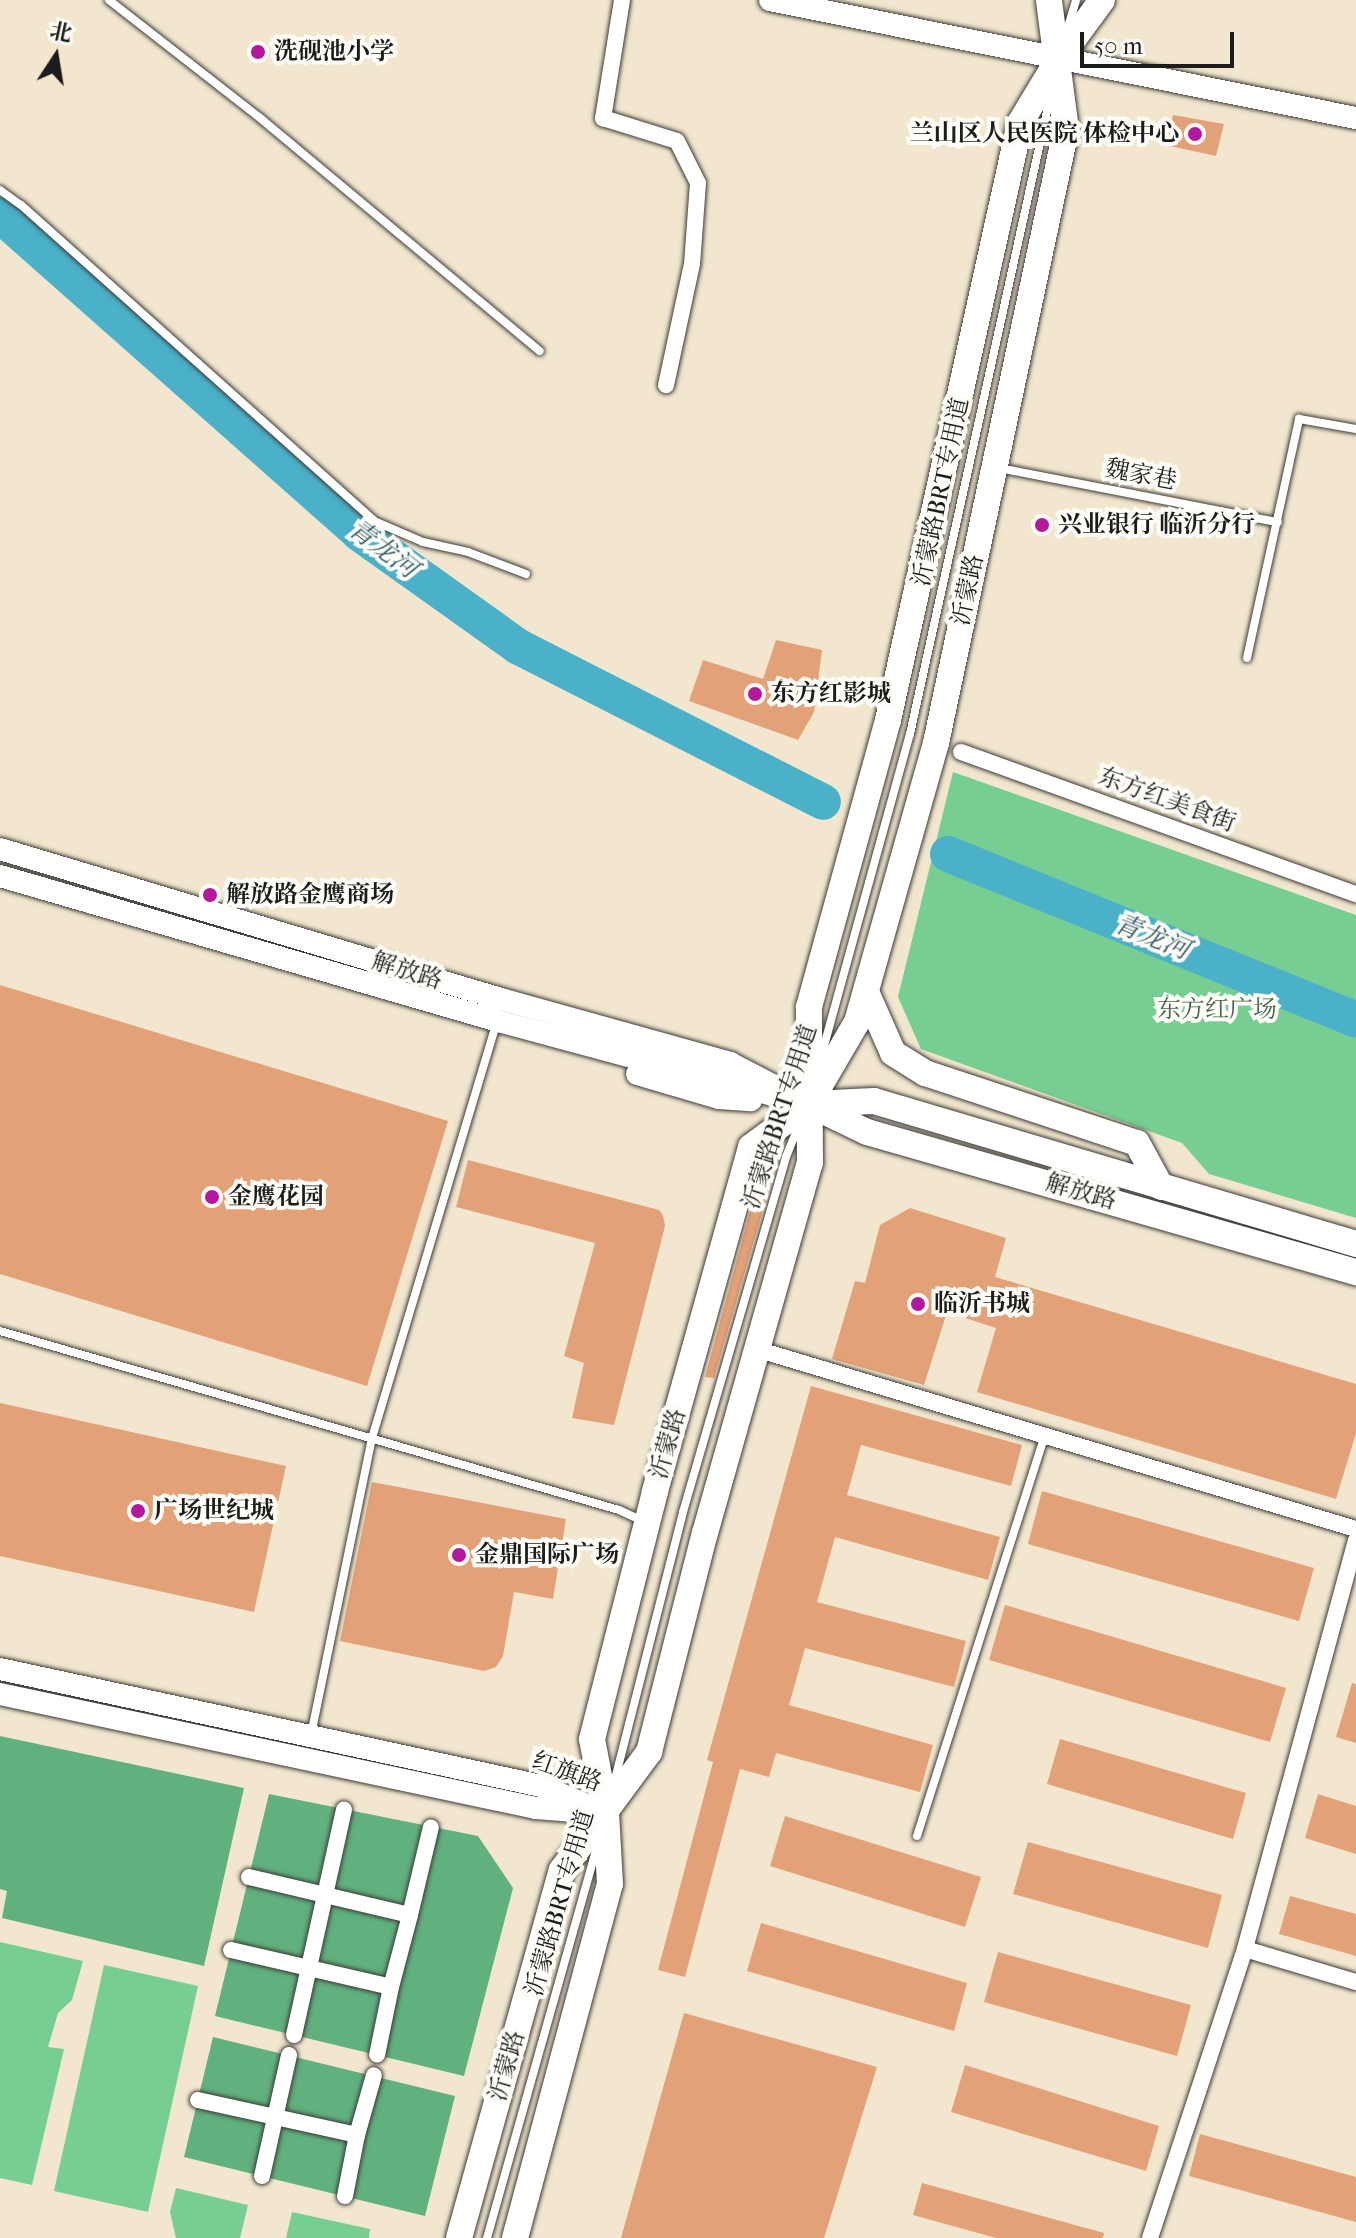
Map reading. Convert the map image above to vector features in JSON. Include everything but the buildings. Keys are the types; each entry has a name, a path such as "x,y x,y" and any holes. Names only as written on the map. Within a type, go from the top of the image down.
{"main road":[{"name":"沂蒙路","path":"515,2238 610,1884 606,1813 592,1739 647,1523 751,1147 809,1104 857,1022 936,743 1066,130 1049,0"},
{"name":"沂蒙路","path":"459,2238 562,1870 649,1752 756,1349 810,1163 809,1007 868,794 932,532 1020,123 1058,60 1102,0"},
{"path":"867,994 893,1053 925,1073 1137,1143 1161,1187"},
{"name":"解放路","path":"809,1104 874,1101 1356,1244"},
{"name":"解放路","path":"809,1104 867,1132 1356,1272"}],"street":[{"path":"622,0 603,118 677,141 698,183 692,264 666,385"},
{"path":"770,0 1356,118"},
{"name":"东方红美食街","path":"961,752 1356,894"},
{"name":"解放路","path":"0,849 486,995 730,1063 809,1104"},
{"name":"解放路","path":"0,876 580,1043 621,1069 719,1098 809,1104"},
{"path":"756,1349 1356,1529"},
{"path":"1150,2238 1245,1949 1356,1540"},
{"name":"红旗路","path":"0,1669 541,1786 606,1813"},
{"name":"红旗路","path":"0,1694 536,1808 606,1813"},
{"path":"294,2035 344,1809"},
{"path":"377,2055 431,1827"},
{"path":"249,1877 410,1915"},
{"path":"1245,1949 1356,1982"},
{"path":"231,1950 391,1987"},
{"path":"262,2176 289,2055"},
{"path":"345,2196 357,2135 374,2075"},
{"path":"198,2100 357,2135"}],"lane":[{"path":"109,0 260,118 540,351"},
{"name":"沂蒙路BRT专用道","path":"487,2238 606,1813 683,1512 786,1157 809,1104 910,734 1058,60 1076,0"},
{"path":"0,190 45,226 374,521 423,542 468,552 526,574"},
{"path":"1247,658 1299,419 1356,429"},
{"name":"魏家巷","path":"996,468 1278,522"},
{"path":"311,1736 372,1438 498,1021"},
{"path":"0,1331 619,1510 647,1523"},
{"path":"917,1836 1045,1436"}],"green space":[{"name":"东方红广场","path":"953,772 1356,915 1356,1218 1209,1174 1182,1143 921,1049 898,997"},
{"path":"0,1736 244,1788 204,1966 2,1918 7,1891 0,1889"},
{"path":"269,1794 478,1836 513,1888 464,2076 215,2016"},
{"path":"0,1942 83,1961 72,2000 58,2013 48,2047 64,2049 32,2185 0,2178"},
{"path":"104,1965 198,1986 148,2212 54,2191"},
{"path":"213,2037 455,2096 425,2216 184,2157"},
{"path":"176,2188 248,2205 240,2238 176,2238 170,2212"},
{"path":"292,2212 370,2229 369,2238 286,2238"}],"waterway":[{"name":"青龙河","path":"0,215 359,533 519,647 823,802"},
{"name":"青龙河","path":"948,854 1356,1020"}],"place":[{"name":"洗砚池小学","path":"258,52"},
{"name":"兰山区人民医院 体检中心","path":"1195,134"},
{"name":"兴业银行 临沂分行","path":"1042,525"},
{"name":"东方红影城","path":"755,694"},
{"name":"解放路金鹰商场","path":"210,895"},
{"name":"金鹰花园","path":"212,1197"},
{"name":"临沂书城","path":"918,1304"},
{"name":"广场世纪城","path":"138,1511"},
{"name":"金鼎国际广场","path":"459,1555"}]}
